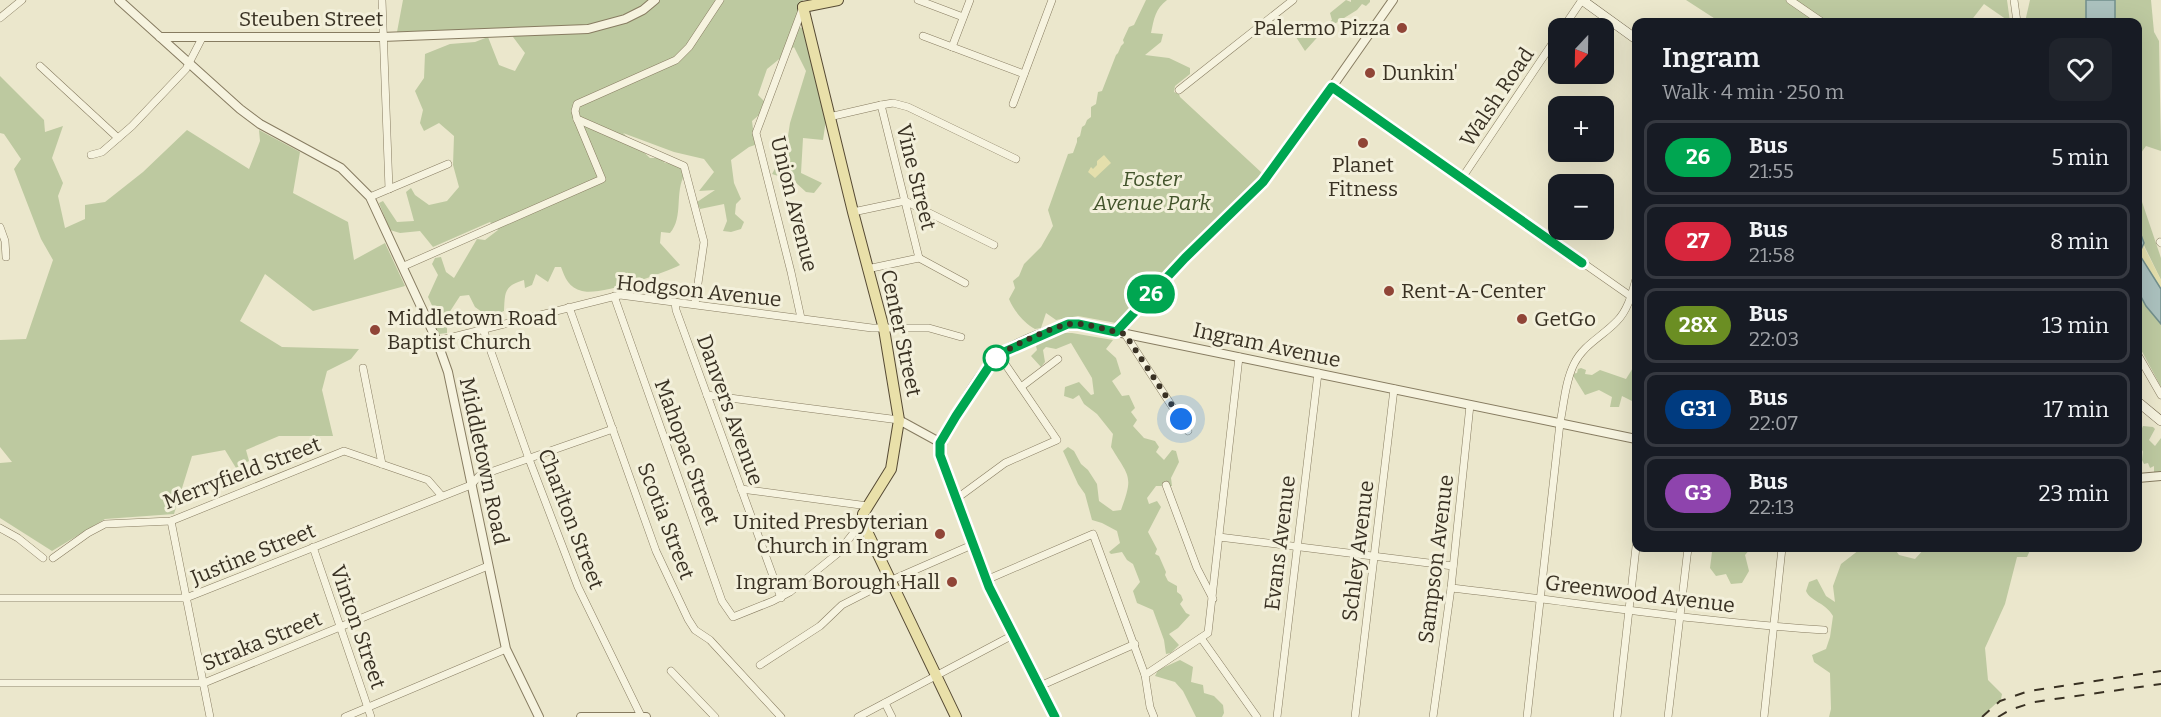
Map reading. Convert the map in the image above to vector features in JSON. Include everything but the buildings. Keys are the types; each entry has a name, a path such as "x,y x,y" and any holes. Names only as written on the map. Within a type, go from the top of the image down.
{"main road":[{"path":"805,4 837,0"},
{"path":"1582,0 1632,36"},
{"name":"Center Street","path":"805,4 829,117 884,329 899,420 891,469 863,514 864,524"},
{"path":"2142,405 2161,421"},
{"path":"864,524 956,717"}],"street":[{"path":"0,18 22,0"},
{"path":"119,0 160,37"},
{"path":"382,0 389,189"},
{"path":"643,10 648,0"},
{"name":"Steuben Street","path":"160,37 382,37 588,29 625,19 643,10 655,0"},
{"path":"404,267 602,179 577,119 577,104 676,60 689,47 720,0"},
{"path":"918,0 963,17"},
{"path":"952,47 970,0"},
{"path":"1013,104 1052,0"},
{"path":"1179,90 1293,0"},
{"path":"1188,430 1120,333 1185,258 1263,182 1393,0"},
{"path":"1570,18 1582,0"},
{"path":"1790,0 1816,18"},
{"path":"2014,0 2016,18"},
{"name":"Union Avenue","path":"801,318 756,133 805,4"},
{"path":"924,36 1024,74"},
{"name":"Middletown Road","path":"160,37 189,66 240,110 260,124 341,168 370,197 437,341 448,372 506,650 539,717"},
{"path":"91,155 102,152 132,126 189,66 202,38"},
{"name":"Walsh Road","path":"1462,178 1548,49"},
{"path":"40,66 118,138"},
{"path":"1332,87 1632,298"},
{"path":"829,117 893,103 908,107 1016,159"},
{"name":"Vine Street","path":"880,105 919,258"},
{"path":"577,119 684,166 704,242 695,304"},
{"path":"370,197 448,164"},
{"path":"853,212 905,201 994,246"},
{"path":"0,226 5,241 6,257"},
{"path":"867,269 919,258 965,283"},
{"name":"Hodgson Avenue","path":"437,341 614,296 695,304 884,329 929,328 961,337"},
{"name":"Mahopac Street","path":"614,296 722,601 733,617 781,598"},
{"path":"1527,717 1560,423 1567,384 1574,363 1584,349 1618,320 1632,300"},
{"name":"Danvers Avenue","path":"675,302 781,598"},
{"name":"Scotia Street","path":"569,307 656,551 688,619 695,630 710,640 781,717"},
{"name":"Ingram Avenue","path":"937,441 999,355 1068,324 1078,324 1632,438"},
{"name":"Charlton Street","path":"483,329 578,587 643,716"},
{"path":"956,499 1005,463 1057,440 999,355"},
{"path":"1146,675 1208,633 1239,357"},
{"path":"1021,387 1058,359"},
{"path":"2142,362 2161,395"},
{"path":"363,368 382,464 428,480 441,495"},
{"name":"Evans Avenue","path":"1277,717 1318,374"},
{"name":"Schley Avenue","path":"1355,717 1394,389"},
{"path":"707,395 899,420 937,441 941,462 986,580 1056,717"},
{"name":"Sampson Avenue","path":"1433,717 1451,588 1470,405"},
{"name":"Justine Street","path":"0,598 186,598 471,485 479,476 613,429"},
{"name":"Merryfield Street","path":"53,558 105,524 171,521 344,451 382,464"},
{"path":"2142,478 2161,476"},
{"path":"1166,485 1197,568 1213,599"},
{"path":"741,489 868,506"},
{"path":"171,521 210,717"},
{"path":"781,598 837,554 864,524"},
{"path":"0,528 18,538 43,558"},
{"path":"986,580 1093,534 1146,675 1150,707 1154,717"},
{"path":"1219,537 1453,566"},
{"path":"760,665 820,626 842,605 972,545"},
{"name":"Vinton Street","path":"313,547 371,717"},
{"path":"1617,717 1635,552"},
{"path":"1668,717 1688,552"},
{"path":"1764,717 1782,552"},
{"name":"Straka Street","path":"0,683 204,683 488,566"},
{"name":"Greenwood Avenue","path":"1451,588 1628,611 1774,627 1824,630"},
{"path":"858,717 1013,635"},
{"path":"1201,638 1257,717"},
{"path":"1040,686 1135,644"},
{"path":"345,717 506,650"},
{"path":"671,670 715,717"},
{"path":"885,703 892,717"},
{"path":"581,717 643,716"}],"green space":[{"path":"403,0 803,0 795,22 801,28 804,27 829,99 823,140 803,138 801,173 822,183 814,193 806,192 794,181 772,174 786,149 790,123 806,71 794,47 767,69 758,95 765,102 759,115 752,121 755,145 731,160 734,183 741,199 736,204 735,214 744,222 741,229 731,232 723,231 727,221 724,204 700,209 697,202 715,190 699,191 714,172 704,159 674,152 623,133 650,158 661,158 665,163 677,166 685,174 680,189 677,220 670,233 661,232 660,243 680,265 631,283 591,292 574,288 566,279 561,267 555,267 548,282 536,274 532,285 525,288 524,280 509,287 505,294 504,311 489,317 475,307 469,295 460,296 447,316 447,333 439,334 436,327 438,318 428,297 438,275 432,264 435,258 441,257 446,272 454,278 477,239 485,240 498,230 490,222 433,247 420,231 400,233 390,230 379,203 383,201 397,222 414,221 406,192 411,188 415,195 429,205 447,201 459,187 453,165 454,136 439,123 424,131 420,123 423,110 415,91 424,78 425,54 450,44 475,42 488,37 499,65 515,71 525,53 507,29 397,32"},
{"name":"Foster Avenue Park","path":"1146,0 1167,0 1157,11 1151,33 1163,34 1161,42 1145,55 1169,58 1190,68 1190,74 1175,86 1174,92 1179,94 1262,173 1116,323 1078,316 1056,320 1046,313 1041,328 1035,329 1020,316 1009,299 1015,288 1013,281 1019,276 1024,264 1041,247 1053,226 1048,210 1068,154 1073,153 1077,138 1080,136 1082,127 1091,117 1091,107 1096,104 1098,92 1102,91 1129,27 1134,25"},
{"path":"1346,0 1351,2 1351,0 1370,0 1370,2 1366,6 1362,4 1357,10 1323,31 1305,51 1296,37 1299,35 1309,38 1332,20 1330,13"},
{"path":"1686,0 2007,0 2009,18 2004,18 1984,4 1973,18 1714,18"},
{"path":"2030,0 2086,0 2086,18 2026,18"},
{"path":"2115,0 2151,0 2154,32 2159,41 2161,151 2146,146 2142,152 2142,18 2115,18"},
{"path":"0,76 44,120 45,132 63,126 52,158 63,183 58,196 65,228 85,219 85,205 105,202 143,172 187,130 249,169 260,141 259,130 300,152 293,193 348,222 354,260 385,243 405,286 313,311 265,274 240,321 282,347 359,349 351,359 327,371 322,390 333,436 279,436 246,450 249,461 236,468 225,450 192,456 174,514 105,519 52,551 0,518 0,463 12,462 0,447 0,340 26,339 53,260 41,239 14,169 21,159 4,134 0,133"},
{"path":"2142,202 2161,258 2161,280 2142,241"},
{"path":"2142,298 2161,324 2161,387 2142,351"},
{"path":"1056,333 1072,333 1113,340 1106,349 1116,358 1121,374 1112,381 1122,396 1129,395 1135,408 1131,412 1137,420 1133,426 1144,438 1155,441 1159,447 1156,452 1164,460 1172,450 1176,451 1179,462 1171,478 1172,486 1156,486 1147,498 1149,504 1157,501 1161,507 1148,532 1157,549 1155,554 1159,556 1168,581 1177,586 1177,592 1183,600 1180,604 1190,615 1169,634 1179,645 1171,653 1166,654 1164,640 1153,610 1137,603 1133,591 1140,582 1133,564 1122,552 1111,554 1109,552 1120,543 1117,531 1092,520 1085,494 1063,451 1068,447 1074,451 1081,464 1088,470 1097,484 1099,501 1113,511 1121,510 1128,477 1111,447 1113,434 1097,414 1084,404 1079,395 1073,399 1064,396 1065,387 1079,382 1091,395 1094,394 1092,378 1071,343 1056,349 1046,347 1043,350 1045,362 1041,367 1031,356 1037,350 1036,346"},
{"path":"1581,368 1586,370 1585,374 1592,375 1600,370 1626,379 1632,369 1632,401 1622,396 1619,407 1610,407 1612,397 1599,390 1585,395 1572,374 1577,373"},
{"path":"2143,426 2155,429 2149,440 2155,446 2161,438 2161,474 2154,473 2154,466 2150,468 2148,463 2144,464 2142,460"},
{"path":"1712,552 1748,552 1745,555 1749,571 1742,583 1731,584 1726,574 1716,576 1710,568"},
{"path":"1856,552 1897,552 1899,555 1915,559 1921,552 2029,552 2027,557 2017,557 2005,604 1985,648 1988,680 2002,694 2001,699 1981,717 1829,717 1831,709 1830,673 1814,662 1812,655 1826,649 1833,616 1806,591 1809,582 1817,579 1826,596 1835,602 1833,586 1841,564"},
{"path":"1180,660 1193,667 1191,682 1203,685 1204,693 1214,696 1223,705 1222,717 1196,717 1183,691 1175,682 1155,676 1158,670"}],"sand":[{"path":"1104,155 1111,163 1095,178 1088,172"},
{"path":"2143,245 2161,280 2161,289 2142,259"}],"water":[{"path":"2086,0 2115,0 2115,18 2086,18"},
{"path":"2142,259 2161,289 2161,324 2142,298"}],"railway":[{"path":"1982,717 2000,701 2029,691 2161,671"},
{"path":"1998,717 2010,710 2034,702 2161,684"}],"bus line":[{"name":"26","path":"1055,717 993,596 941,462 940,443 969,394 994,359 1032,339 1068,324 1116,332 1185,258 1263,182 1332,87 1582,263"}],"place":[{"name":"Palermo Pizza","path":"1402,28"},
{"name":"Dunkin'","path":"1370,73"},
{"name":"Planet Fitness","path":"1363,143"},
{"name":"Rent-A-Center","path":"1389,291"},
{"name":"GetGo","path":"1522,319"},
{"name":"Middletown Road Baptist Church","path":"375,330"},
{"name":"United Presbyterian Church in Ingram","path":"940,534"},
{"name":"Ingram Borough Hall","path":"952,582"}],"route":[{"path":"996,358 994,359 1032,339 1068,324 1125,334 1181,419"}]}
